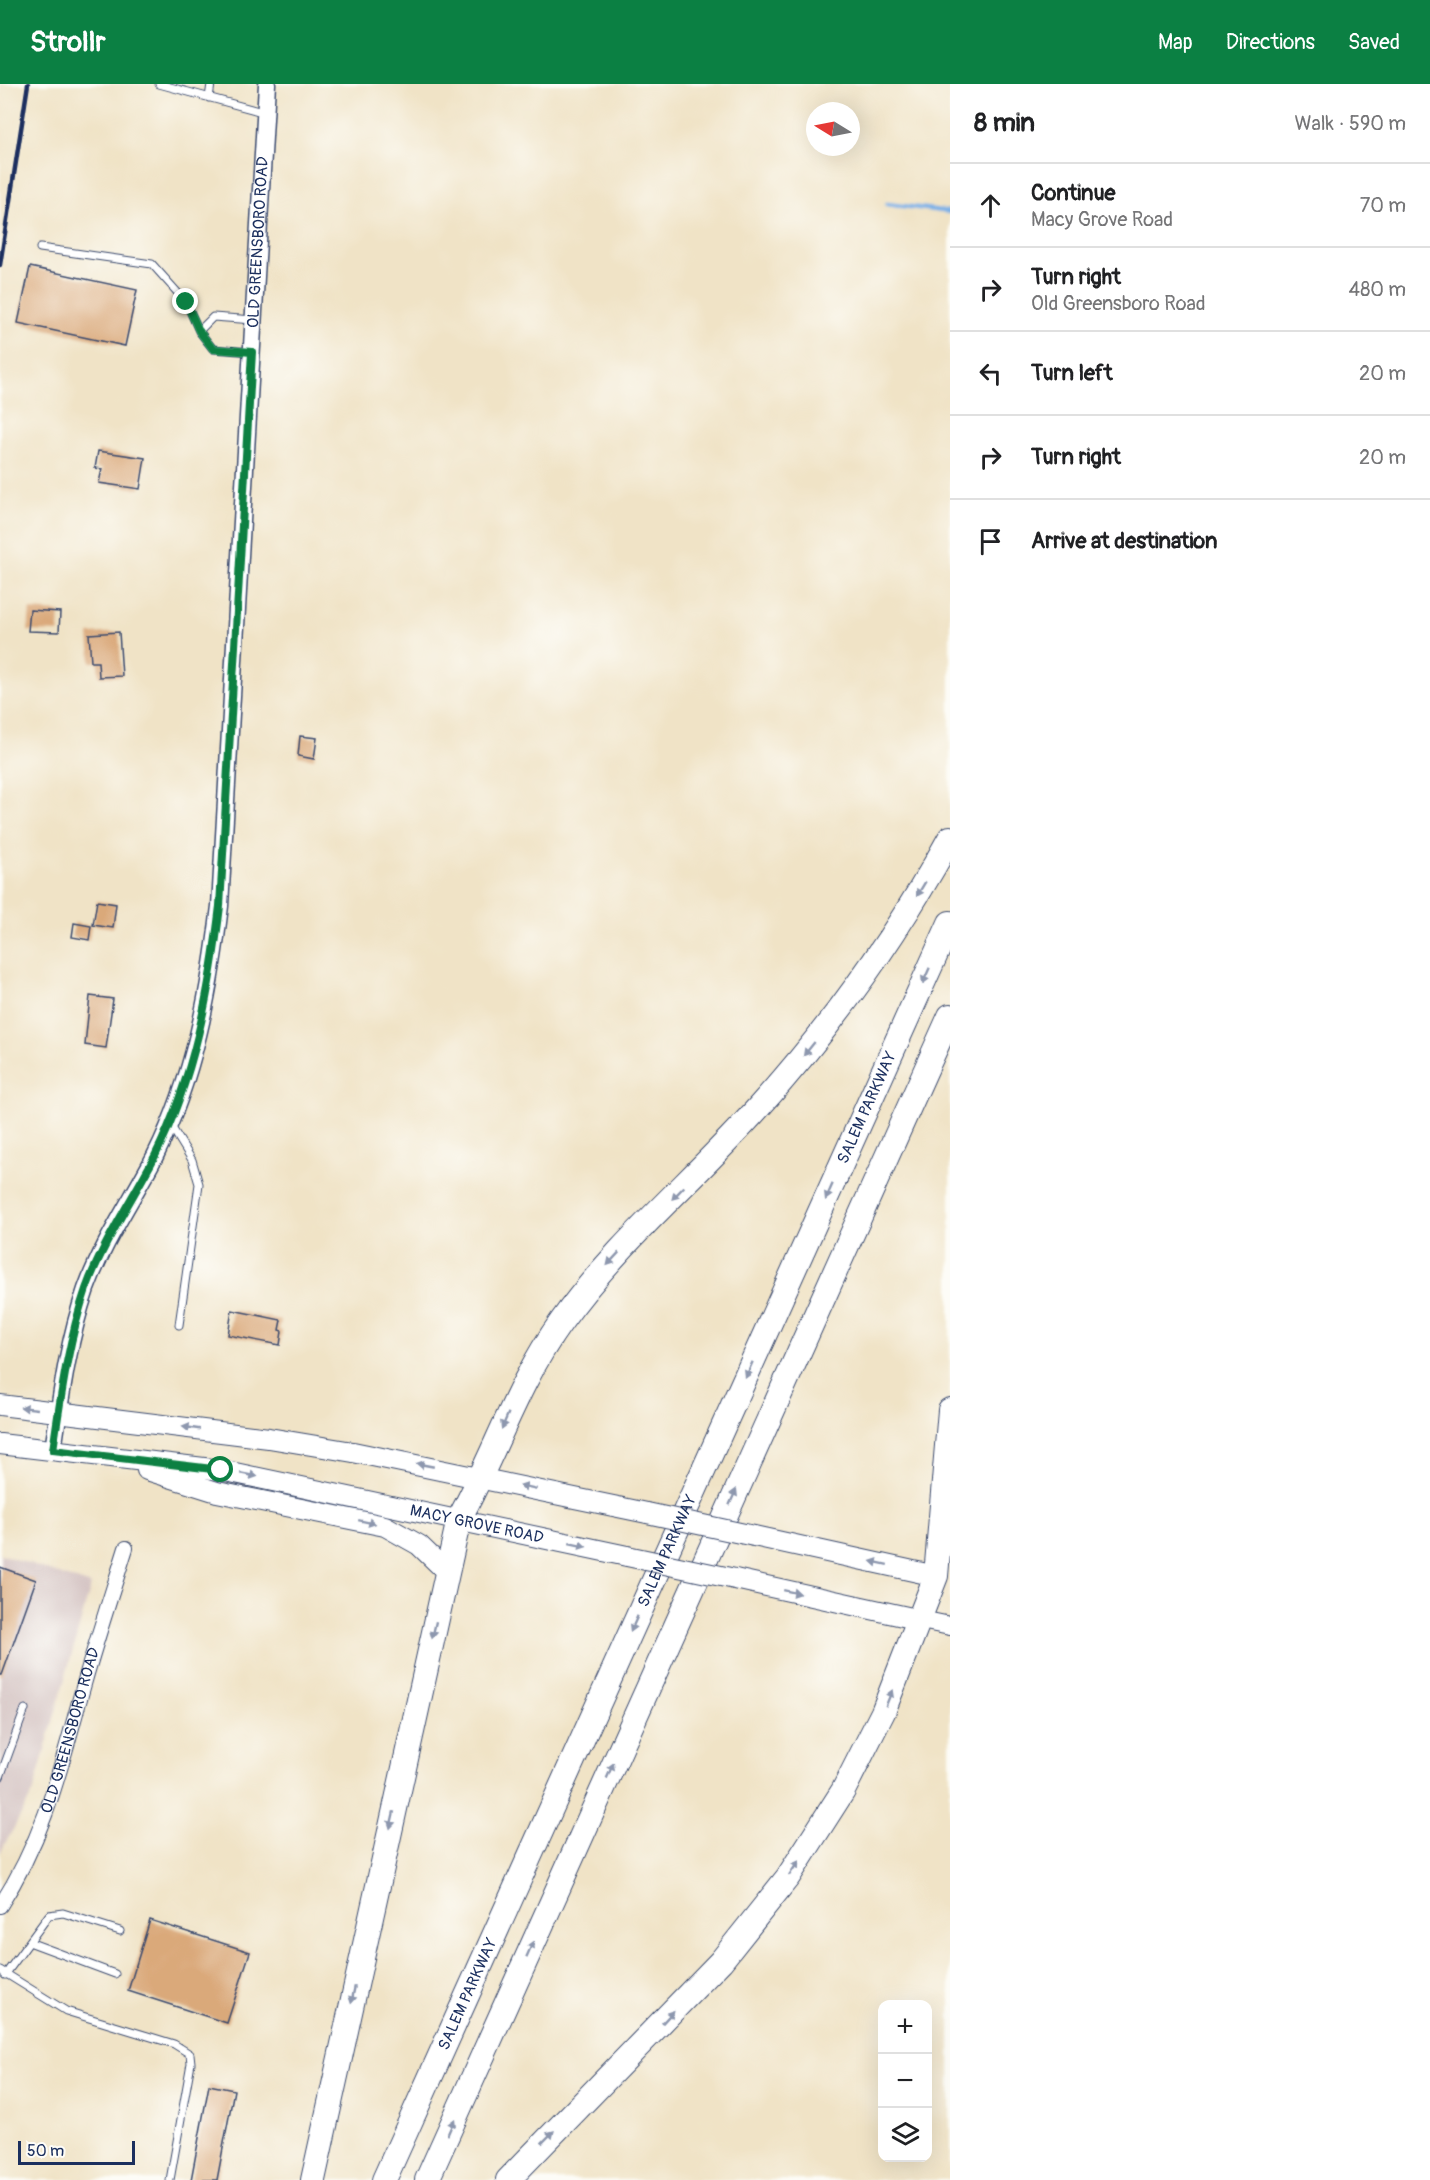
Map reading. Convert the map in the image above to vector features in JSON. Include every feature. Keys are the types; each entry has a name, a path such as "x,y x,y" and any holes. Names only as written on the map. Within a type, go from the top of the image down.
{"highway":[{"path":"313,2180 459,1519 482,1477 515,1399 561,1322 601,1272 757,1109 834,1018 899,923 950,838"},
{"name":"SALEM PARKWAY","path":"384,2180 950,922"},
{"path":"426,2180 950,1016"},
{"path":"508,2180 721,1961 788,1878 843,1791 864,1751 921,1620 943,1577 950,1410"}],"main road":[{"path":"0,1405 269,1438 482,1477 943,1577"},
{"name":"MACY GROVE ROAD","path":"0,1444 221,1470 459,1519 950,1626"},
{"path":"108,1456 217,1492 385,1526 419,1545 447,1572"}],"street":[{"name":"OLD GREENSBORO ROAD","path":"53,1450 70,1349 86,1288 109,1238 155,1156 170,1124 204,1012 220,906 267,84"},
{"name":"OLD GREENSBORO ROAD","path":"0,1906 35,1846 49,1810 93,1649 126,1548"}],"lane":[{"path":"159,84 266,113"},
{"path":"209,98 211,84"},
{"path":"40,248 152,264 186,302 199,331 213,349 252,352"},
{"path":"199,331 213,318 254,320"},
{"path":"170,1124 192,1160 199,1184 179,1325"},
{"path":"0,1777 25,1709"},
{"path":"120,1931 56,1912 49,1915 3,1972 66,2011 174,2044 190,2054 191,2063 170,2180"},
{"path":"29,1942 115,1974"}],"shaded area":[{"path":"0,1554 91,1585 33,1793 0,1853"}],"building":[{"path":"30,267 137,290 125,346 18,323"},
{"path":"98,451 145,458 140,489 99,483 102,469 95,468"},
{"path":"30,610 60,612 59,632 28,631"},
{"path":"119,632 122,676 99,677 98,662 91,662 89,634"},
{"path":"300,736 317,738 314,759 298,756"},
{"path":"97,901 116,904 113,928 93,925"},
{"path":"74,923 91,926 89,940 72,937"},
{"path":"90,996 113,999 106,1048 85,1045"},
{"path":"232,1310 281,1320 280,1345 228,1335"},
{"path":"0,1567 36,1580 2,1675 0,1675"},
{"path":"150,1920 250,1952 227,2023 128,1991"},
{"path":"209,2085 234,2090 217,2180 191,2180"}],"waterway":[{"path":"887,204 950,212"}],"railway":[{"path":"0,265 28,84"}],"route":[{"path":"186,302 199,331 213,349 252,352 220,906 216,942 204,1012 170,1124 155,1156 109,1238 86,1288 70,1349 53,1450 221,1470"}]}
